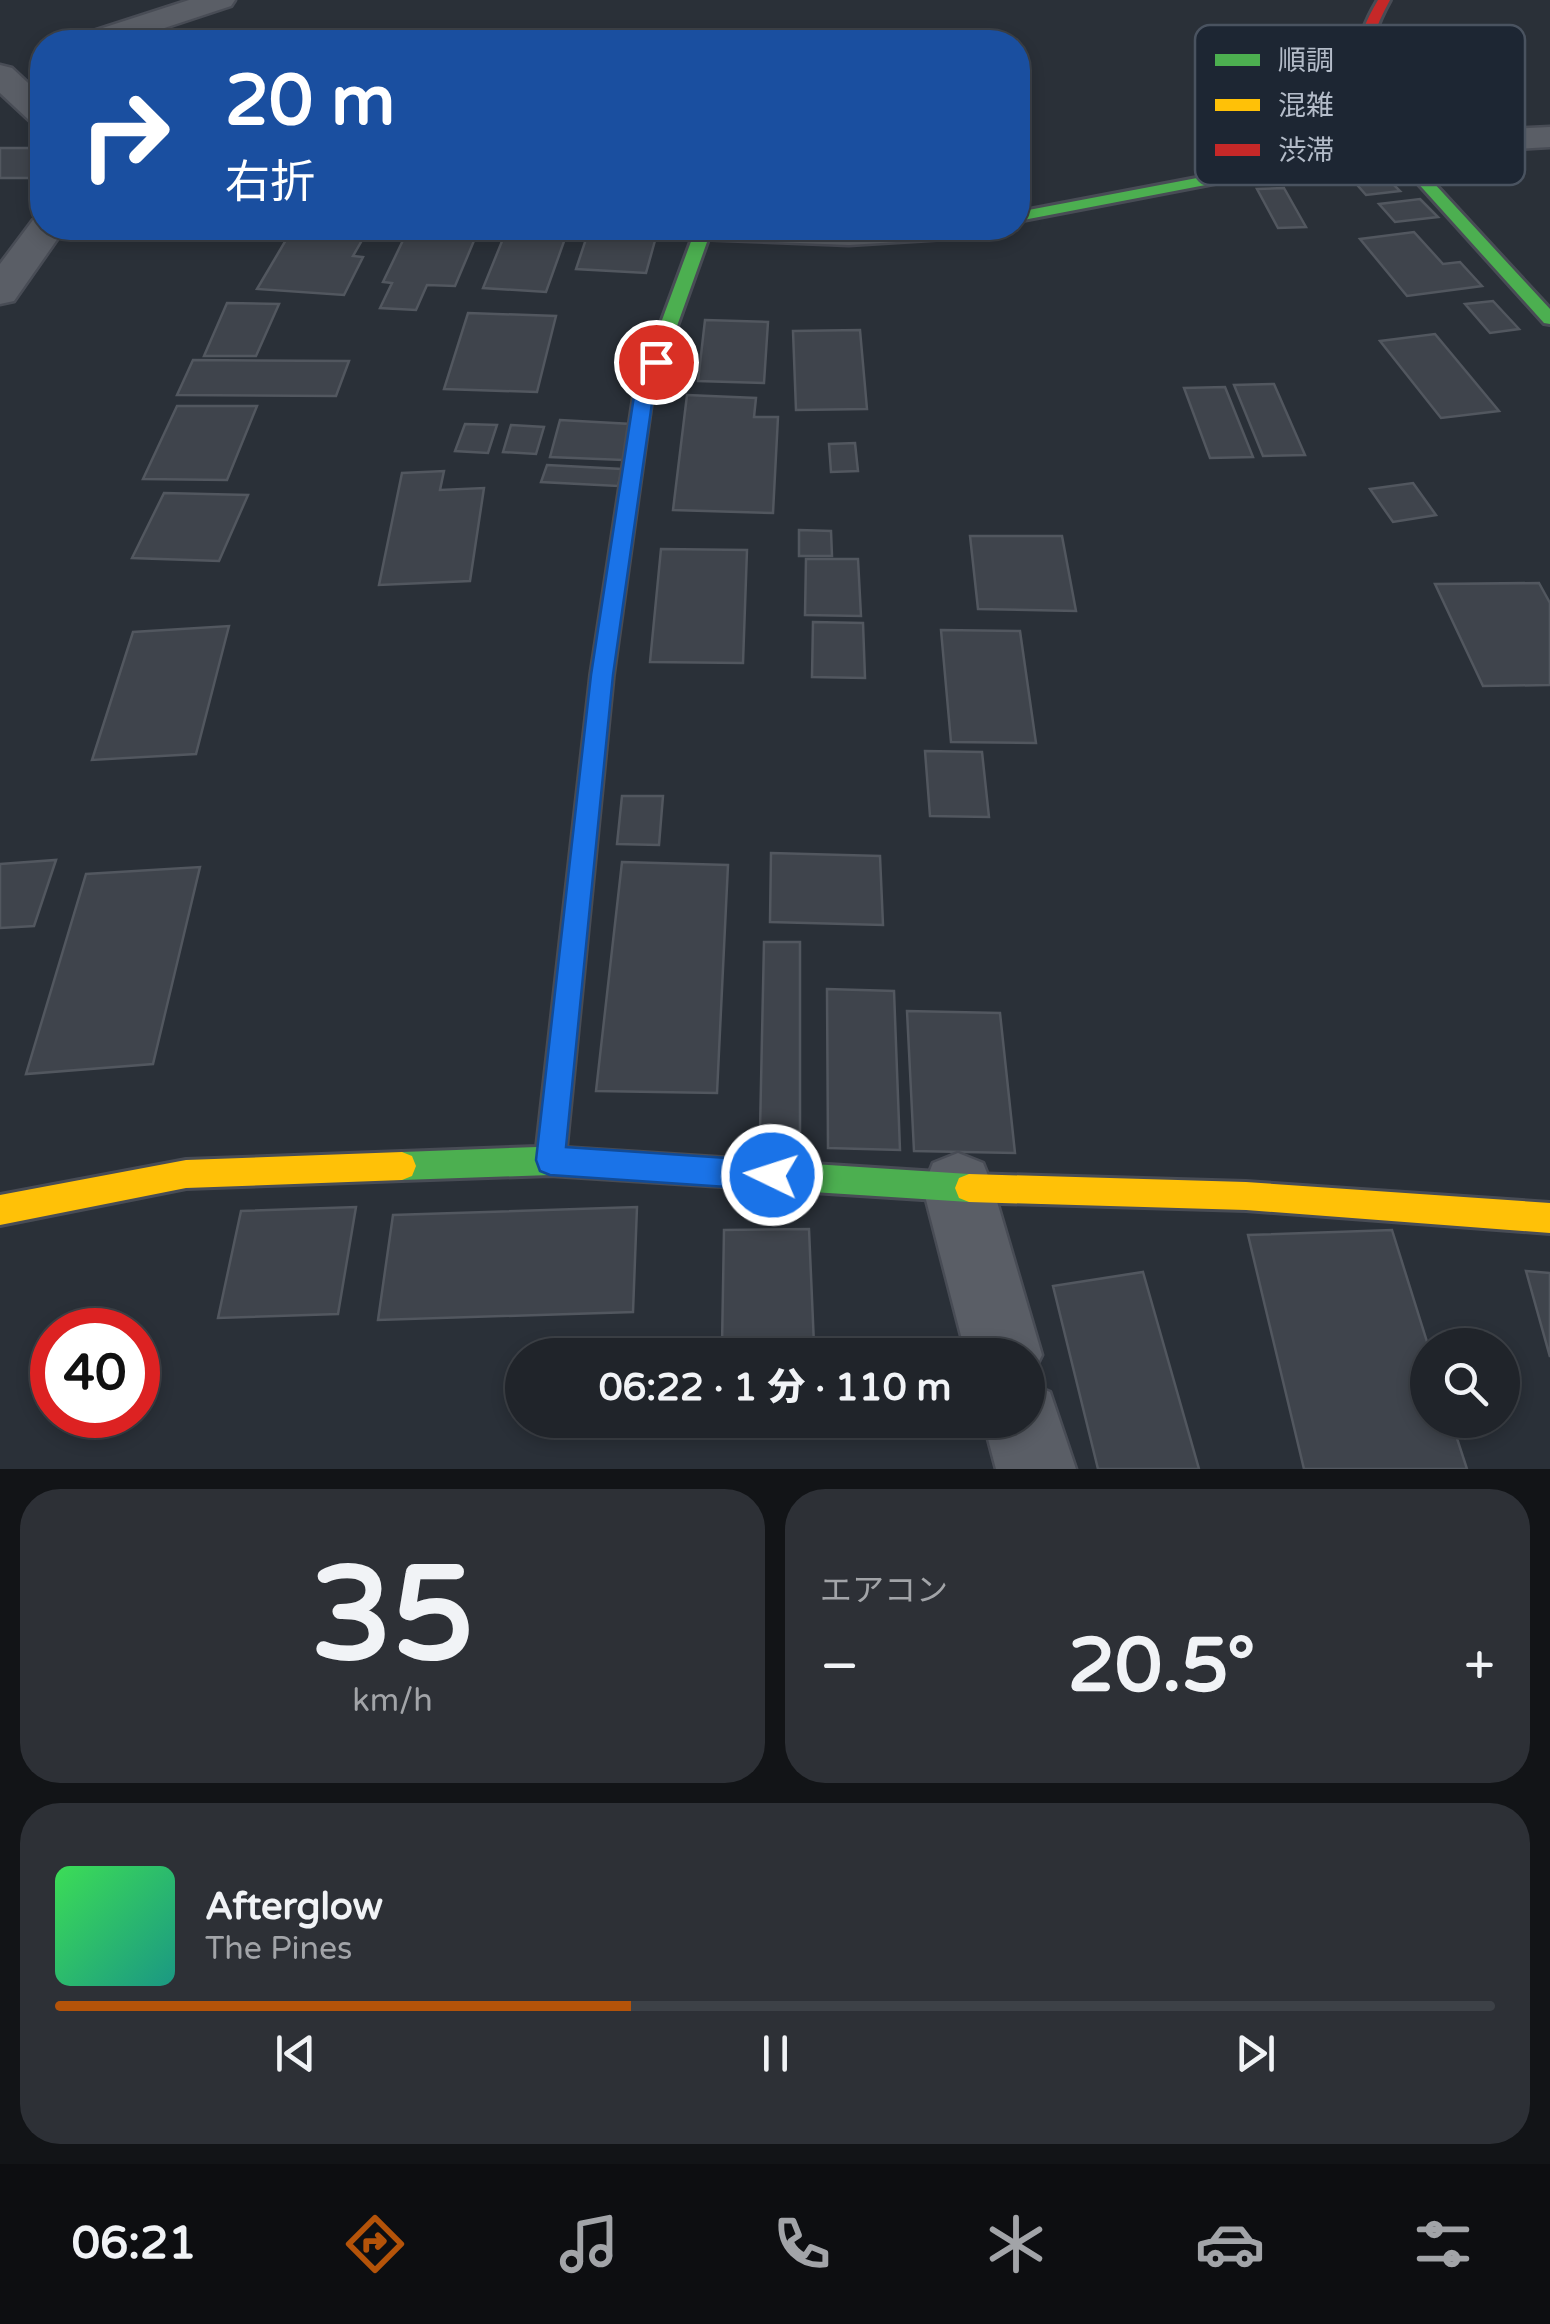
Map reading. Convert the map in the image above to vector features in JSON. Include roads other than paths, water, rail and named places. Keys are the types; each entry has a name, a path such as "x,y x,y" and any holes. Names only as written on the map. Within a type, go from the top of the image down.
{"street":[{"path":"129,30 220,0"},
{"path":"1368,25 1384,0"},
{"path":"9,71 30,98"},
{"path":"1525,138 1550,137"},
{"path":"1030,215 1195,183"},
{"path":"1428,185 1550,319"},
{"path":"0,292 37,240"},
{"path":"550,1160 602,675 644,396 697,240"},
{"path":"0,1210 186,1174 550,1160 958,1188 1246,1196 1550,1218"},
{"path":"958,1188 999,1338"},
{"path":"1027,1438 1036,1469"}]}
